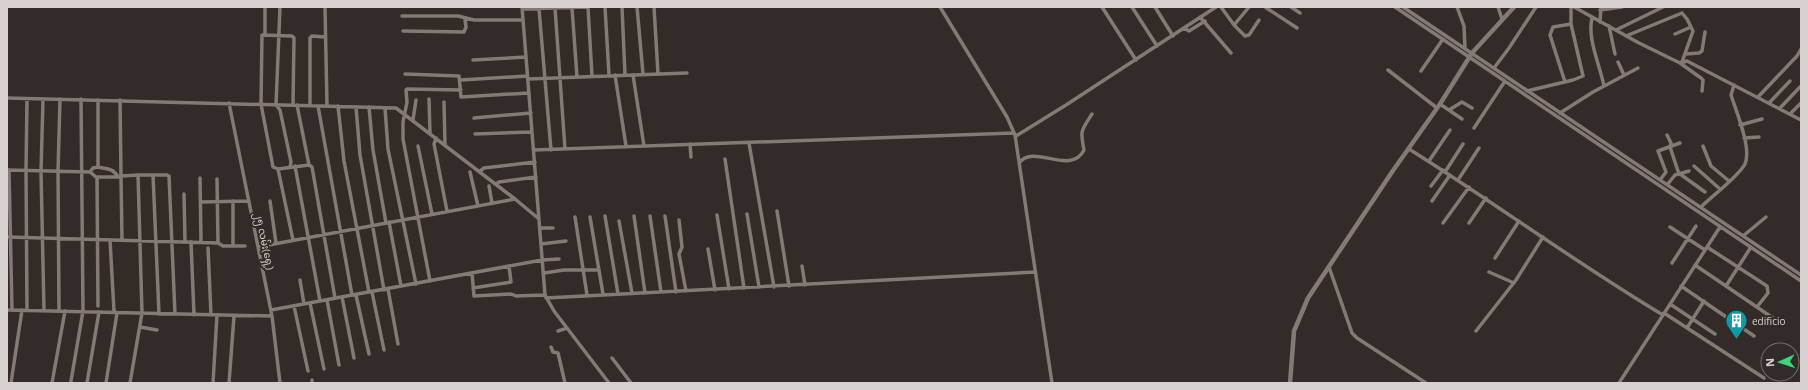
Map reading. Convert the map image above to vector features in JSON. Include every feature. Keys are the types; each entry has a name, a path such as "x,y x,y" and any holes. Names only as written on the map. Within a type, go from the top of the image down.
{"street":[{"path":"265,7 265,35"},
{"path":"280,7 276,105 280,110 291,162 290,167"},
{"path":"325,7 327,106"},
{"path":"570,7 577,77"},
{"path":"592,76 588,7 539,9 522,8 531,113 531,132 534,150 546,297 567,328 609,383"},
{"path":"605,7 609,75"},
{"path":"622,7 625,75"},
{"path":"637,7 643,74"},
{"path":"654,7 658,74"},
{"path":"940,7 1007,117 1015,135 1052,383"},
{"path":"1102,7 1136,60"},
{"path":"1132,7 1157,46"},
{"path":"1155,7 1173,36"},
{"path":"534,150 1015,135 1136,60 1216,7"},
{"path":"1221,7 1234,25 1246,36 1249,35 1259,20"},
{"path":"1234,25 1249,7"},
{"path":"1265,7 1297,28"},
{"path":"1291,7 1300,13"},
{"path":"1395,7 1443,39 1494,68 1527,91 1542,104 1560,113 1660,180 1698,208"},
{"path":"1403,7 1465,48 1471,55 1505,81 1708,215 1743,236 1801,281"},
{"path":"1457,7 1464,26 1465,48"},
{"path":"1498,7 1502,19"},
{"path":"1290,383 1292,342 1295,325 1308,298 1392,172 1439,106 1471,55 1514,7"},
{"path":"1494,68 1510,48 1536,7"},
{"path":"1527,91 1580,78 1583,74 1571,24 1571,7"},
{"path":"1574,7 1626,36 1681,62 1703,80 1702,91"},
{"path":"1600,22 1600,8 1622,7"},
{"path":"1616,30 1663,7"},
{"path":"555,8 565,149"},
{"path":"539,9 551,150"},
{"path":"1626,36 1680,13 1687,19 1692,27 1692,34 1686,54 1681,62"},
{"path":"402,16 458,16 465,19 474,20 523,20"},
{"path":"1200,17 1231,53"},
{"path":"1592,18 1592,37 1604,86"},
{"path":"403,31 464,32 466,27 465,19"},
{"path":"1184,28 1189,31 1205,22"},
{"path":"1565,82 1550,35 1553,27 1571,24"},
{"path":"1609,26 1615,54"},
{"path":"1675,34 1692,27"},
{"path":"1686,54 1699,53 1702,51 1705,32"},
{"path":"309,165 278,169 273,167 261,104 262,35 292,36 294,38 295,105 309,165 312,167 325,234 335,298"},
{"path":"310,106 310,38 312,36 325,37"},
{"path":"1421,71 1443,39"},
{"path":"1758,96 1800,54 1801,49"},
{"path":"473,60 526,57"},
{"path":"1681,62 1688,61 1801,119"},
{"path":"1618,62 1624,75"},
{"path":"1560,113 1604,86 1638,68"},
{"path":"1388,70 1439,106 1449,110 1462,119"},
{"path":"405,74 459,76 461,97 529,93"},
{"path":"460,80 527,77 560,78 609,75 686,74"},
{"path":"616,75 626,146"},
{"path":"633,75 644,146"},
{"path":"1474,128 1505,81"},
{"path":"1769,103 1790,81"},
{"path":"1698,208 1729,181 1746,162 1747,155 1744,138 1736,107 1731,95 1734,85"},
{"path":"1780,108 1801,86"},
{"path":"430,281 419,216 403,139 403,122 407,89 461,90"},
{"path":"7,98 396,108 430,132 539,219"},
{"path":"27,99 27,310"},
{"path":"71,381 83,311 81,99"},
{"path":"43,100 42,238 44,311"},
{"path":"59,311 58,171 60,100"},
{"path":"98,100 98,167"},
{"path":"120,100 122,240"},
{"path":"413,120 416,100"},
{"path":"429,100 430,132"},
{"path":"444,102 445,145"},
{"path":"1449,110 1462,102 1472,108"},
{"path":"1791,113 1801,102"},
{"name":"၂၅ လမ်း(ရှေ့)","path":"229,103 271,310 280,383"},
{"path":"318,106 354,295 369,354"},
{"path":"338,106 344,161 370,292 384,350"},
{"path":"356,107 358,141 372,225 398,344"},
{"path":"369,107 373,150 401,286"},
{"path":"385,108 388,149 416,284"},
{"path":"474,118 531,113"},
{"path":"1020,162 1027,157 1064,161 1079,158 1084,150 1081,134 1082,129 1092,114"},
{"path":"1740,125 1762,119"},
{"path":"1428,161 1450,130"},
{"path":"475,134 531,132"},
{"path":"1667,135 1671,143 1670,147 1680,174 1705,192"},
{"path":"1744,138 1759,137"},
{"path":"436,138 434,144 448,211"},
{"path":"749,143 774,287"},
{"path":"690,144 691,157"},
{"path":"1431,186 1444,171 1463,144"},
{"path":"1660,180 1666,172 1658,151 1680,144"},
{"path":"418,146 432,214"},
{"path":"1703,146 1711,166 1729,181"},
{"path":"1458,180 1479,148"},
{"path":"1409,149 1486,198 1620,289 1687,328 1760,375"},
{"path":"725,159 744,288"},
{"path":"480,171 484,168 535,162"},
{"path":"295,166 320,301"},
{"path":"1694,166 1720,189"},
{"path":"90,172 93,168 98,167 111,169 120,177"},
{"path":"278,169 293,240"},
{"path":"175,314 169,176 138,175 97,177 90,172 8,170 9,310 234,316 272,316"},
{"path":"1667,185 1671,178 1689,171"},
{"path":"470,172 478,206"},
{"path":"130,383 142,313 138,240 138,175"},
{"path":"153,175 159,314"},
{"path":"1432,201 1450,175"},
{"path":"97,177 98,306"},
{"path":"496,184 499,182 536,177"},
{"path":"200,178 201,242"},
{"path":"217,179 218,243"},
{"path":"489,186 492,203"},
{"path":"1443,223 1469,187"},
{"path":"184,194 185,242"},
{"path":"1469,223 1486,198"},
{"path":"258,247 515,199"},
{"path":"233,201 233,246"},
{"path":"200,202 249,201"},
{"path":"270,201 276,243"},
{"path":"777,211 789,286"},
{"path":"747,214 759,287"},
{"path":"717,215 729,289"},
{"path":"1708,215 1720,227 1750,247 1758,249 1801,275"},
{"path":"605,216 618,294"},
{"path":"634,216 645,293"},
{"path":"650,216 661,292"},
{"path":"665,216 676,292"},
{"path":"575,217 587,295"},
{"path":"590,217 603,294"},
{"path":"1743,236 1766,217"},
{"path":"679,220 682,248 679,254 686,291"},
{"path":"619,221 632,293"},
{"path":"1495,258 1519,221"},
{"path":"1672,262 1696,226"},
{"path":"1670,227 1767,286 1768,293 1757,307"},
{"path":"1618,383 1720,227"},
{"path":"540,228 553,228"},
{"path":"8,237 201,242 218,243 224,246 244,246"},
{"path":"1476,330 1514,284 1543,237"},
{"path":"106,383 117,313 114,311 110,240"},
{"path":"541,244 566,241"},
{"path":"191,242 194,315"},
{"path":"1726,286 1750,247"},
{"path":"208,248 211,315"},
{"path":"708,249 715,290"},
{"path":"271,310 542,260 559,259"},
{"path":"1695,265 1773,318"},
{"path":"473,288 511,282 509,266"},
{"path":"802,266 805,285"},
{"path":"1329,267 1352,333 1357,338 1426,383"},
{"path":"544,272 599,270"},
{"path":"472,273 475,296 511,294 516,296 546,297 774,287 1035,272"},
{"path":"1489,272 1514,284"},
{"path":"300,280 304,304"},
{"path":"1681,286 1754,336"},
{"path":"342,297 354,358"},
{"path":"327,300 339,365"},
{"path":"1687,328 1704,301"},
{"path":"310,303 324,369"},
{"path":"1670,304 1715,334"},
{"path":"294,306 308,371"},
{"path":"11,383 22,310"},
{"path":"52,383 65,311"},
{"path":"87,383 99,312"},
{"path":"213,383 217,315"},
{"path":"229,383 234,316"},
{"path":"140,327 157,330"},
{"path":"558,331 567,328"},
{"path":"551,346 553,352 558,353 565,383"},
{"path":"612,358 631,383"}],"place":[{"name":"edificio","path":"1736,340"}]}
